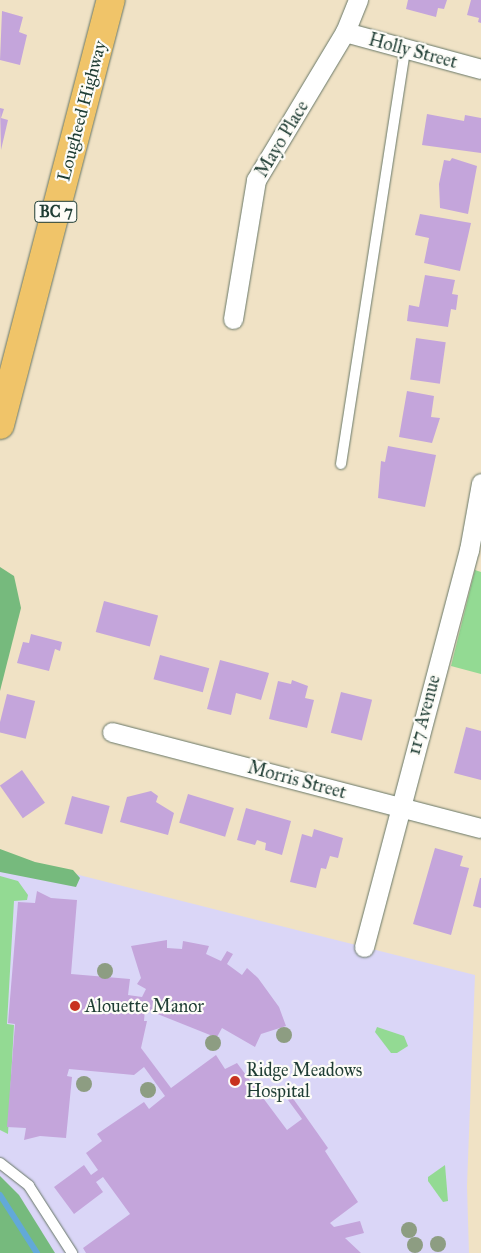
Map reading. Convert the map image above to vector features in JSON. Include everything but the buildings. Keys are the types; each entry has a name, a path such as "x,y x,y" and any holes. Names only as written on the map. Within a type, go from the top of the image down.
{"highway":[{"name":"Lougheed Highway","path":"0,425 111,0"}],"street":[{"name":"Mayo Place","path":"233,319 256,180 345,32 358,0"},
{"name":"Holly Street","path":"345,32 481,69"},
{"name":"117 Avenue","path":"364,947 400,807 475,552 481,483"},
{"name":"Morris Street","path":"112,732 481,828"}],"lane":[{"path":"341,464 405,49"},
{"path":"0,1163 29,1186 72,1253"}],"shaded area":[{"name":"Ridge Meadows Hospital","path":"0,855 475,975 467,1186 469,1253 53,1253 0,1199"}],"green space":[{"path":"0,567 14,576 21,608 0,691"},
{"path":"475,570 481,572 481,674 451,666"},
{"path":"0,849 35,862 73,870 80,878 76,887 0,872"},
{"path":"0,876 18,881 28,895 27,900 14,901 7,1024 14,1025 8,1134 0,1130"},
{"path":"377,1027 404,1036 408,1046 397,1053 391,1053 375,1032"},
{"path":"445,1165 448,1201 443,1202 428,1181 428,1177"},
{"path":"0,1176 19,1195 55,1253 0,1253"}],"waterway":[{"path":"0,1195 37,1253"}],"place":[{"name":"Alouette Manor","path":"75,1006"},
{"name":"Ridge Meadows Hospital","path":"235,1081"}]}
